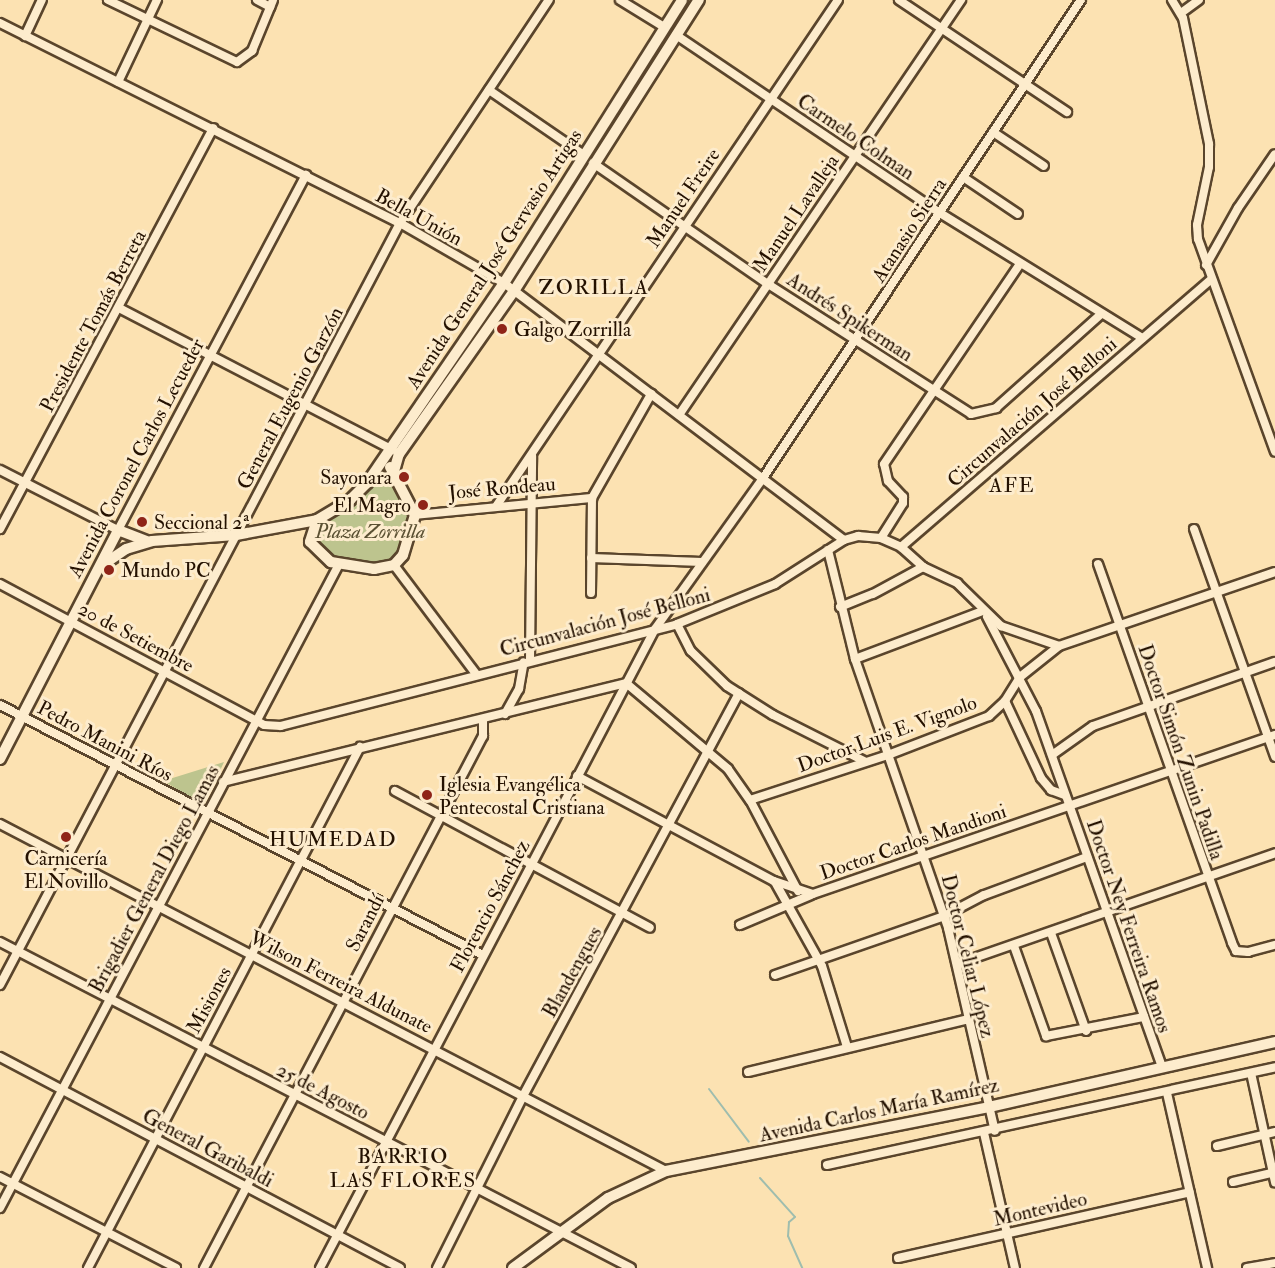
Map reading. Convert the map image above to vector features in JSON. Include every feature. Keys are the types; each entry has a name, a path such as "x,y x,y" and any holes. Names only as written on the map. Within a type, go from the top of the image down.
{"main road":[{"name":"Avenida General José Gervasio Artigas","path":"394,471 395,451 682,0"},
{"name":"Avenida General José Gervasio Artigas","path":"316,520 350,500 395,451 514,291 699,0"},
{"path":"286,528 300,533 338,566 374,569 394,565 403,555 415,515 394,471 387,465 379,466"},
{"path":"101,566 126,549 152,541 236,535 286,528 316,520"},
{"path":"310,542 316,520"},
{"path":"118,530 152,541"},
{"name":"Avenida Coronel Carlos Lecueder","path":"0,759 118,530"},
{"name":"Avenida Carlos María Ramírez","path":"513,1268 608,1198 666,1171 989,1107 1275,1042"}],"street":[{"path":"25,36 42,0"},
{"path":"108,0 222,57 237,62 252,51 272,3 256,0"},
{"path":"118,82 157,0"},
{"name":"General Eugenio Garzón","path":"0,985 400,224 549,0"},
{"path":"620,0 664,27"},
{"name":"Manuel Freire","path":"497,505 838,0"},
{"path":"899,0 1067,112"},
{"name":"Manuel Lavalleja","path":"680,415 961,0"},
{"name":"Atanasio Sierra","path":"763,478 1081,0"},
{"path":"1172,0 1181,13 1209,144 1209,167 1197,225 1205,261 1275,452"},
{"path":"1181,13 1199,0"},
{"name":"Bella Unión","path":"0,23 306,175 400,224 504,283 844,540"},
{"name":"Carmelo Colman","path":"676,35 940,213 1142,338"},
{"path":"489,90 584,155"},
{"name":"Presidente Tomás Berreta","path":"0,529 120,308 213,128"},
{"path":"993,132 1044,166"},
{"path":"1205,261 1275,154"},
{"name":"Andrés Spikerman","path":"593,164 768,284 971,414 996,408 1101,314"},
{"name":"Avenida Coronel Carlos Lecueder","path":"118,530 306,175"},
{"path":"963,177 1018,214"},
{"path":"881,538 903,503 903,497 888,481 884,464 1020,264"},
{"name":"Circunvalación José Belloni","path":"255,720 281,726 677,624 775,584 844,540 858,536 881,538 901,547 1211,279"},
{"path":"120,308 210,357 395,451"},
{"path":"591,593 592,498 651,394"},
{"path":"505,714 519,689 527,661 532,454"},
{"path":"0,470 118,530"},
{"name":"Florencio Sánchez","path":"320,1268 655,629 763,478"},
{"name":"José Rondeau","path":"415,515 497,505 592,498"},
{"path":"1194,529 1245,672 1271,736 1275,757"},
{"path":"901,547 923,567 957,583 985,614 1013,632 1059,646"},
{"name":"Doctor Celiar López","path":"828,550 840,607 855,659 944,916 994,1131"},
{"path":"591,558 702,562"},
{"name":"Doctor Simón Zunin Padilla","path":"1098,564 1169,771 1236,951 1248,952 1275,945"},
{"path":"394,565 476,674"},
{"name":"Brigadier General Diego Lamas","path":"0,1208 338,566"},
{"path":"840,607 873,594 923,567"},
{"name":"Doctor Luis E. Vignolo","path":"750,800 888,755 989,716 1005,701 1020,677 1059,646 1275,572"},
{"name":"20 de Setiembre","path":"0,584 255,720"},
{"path":"855,659 985,614"},
{"name":"Doctor Ney Ferreira Ramos","path":"985,614 1020,677 1052,756 1162,1068"},
{"path":"677,624 703,665 739,693 864,761"},
{"path":"1052,756 1093,726 1275,662"},
{"path":"223,782 360,747 483,721 627,683 738,780 798,891"},
{"name":"Blandengues","path":"437,1268 524,1096 739,693"},
{"path":"1005,701 1041,778 1051,790 1065,795"},
{"name":"Pedro Manini Ríos","path":"0,705 483,955"},
{"name":"Sarandí","path":"204,1268 296,1096 342,1001 439,816 483,736 483,721"},
{"name":"Doctor Carlos Mandioni","path":"577,776 774,881 798,891 813,894 1271,736"},
{"name":"Misiones","path":"88,1268 360,747"},
{"path":"395,791 530,866 650,928"},
{"name":"Wilson Ferreira Aldunate","path":"0,824 159,904 666,1171"},
{"path":"957,964 1275,853"},
{"path":"775,975 944,916 984,895 1087,857"},
{"path":"774,881 819,961 847,1047"},
{"path":"740,925 813,894"},
{"path":"1051,933 1086,1031"},
{"name":"25 de Agosto","path":"0,942 631,1268"},
{"path":"1014,946 1046,1036 1086,1031 1144,1017"},
{"path":"748,1072 968,1019"},
{"name":"General Garibaldi","path":"0,1057 400,1268"},
{"path":"827,1165 994,1131 1275,1067"},
{"path":"1251,1073 1275,1182"},
{"path":"1167,1093 1207,1268"},
{"path":"1217,1146 1275,1132"},
{"path":"984,1133 1015,1268"},
{"path":"1233,1182 1274,1172"},
{"path":"0,1177 176,1268"},
{"name":"Montevideo","path":"898,1258 1190,1192"},
{"path":"1247,1268 1275,1263"}],"green space":[{"name":"Plaza Zorrilla","path":"383,468 410,512 407,534 397,556 382,565 333,558 315,538 320,522"},
{"path":"224,762 204,805 163,781"}],"waterway":[{"path":"709,1089 749,1142"},
{"path":"760,1178 795,1217 789,1222 788,1236 802,1268"}],"place":[{"name":"Galgo Zorrilla","path":"502,329"},
{"name":"Sayonara","path":"404,477"},
{"name":"El Magro","path":"423,505"},
{"name":"Seccional 2ª","path":"142,522"},
{"name":"Mundo PC","path":"109,570"},
{"name":"Iglesia Evangélica Pentecostal Cristiana","path":"427,795"},
{"name":"Carnicería El Novillo","path":"66,837"}],"district":[{"name":"ZORILLA","path":"594,288"},
{"name":"AFE","path":"1012,486"},
{"name":"HUMEDAD","path":"333,840"},
{"name":"BARRIO LAS FLORES","path":"403,1169"}]}
